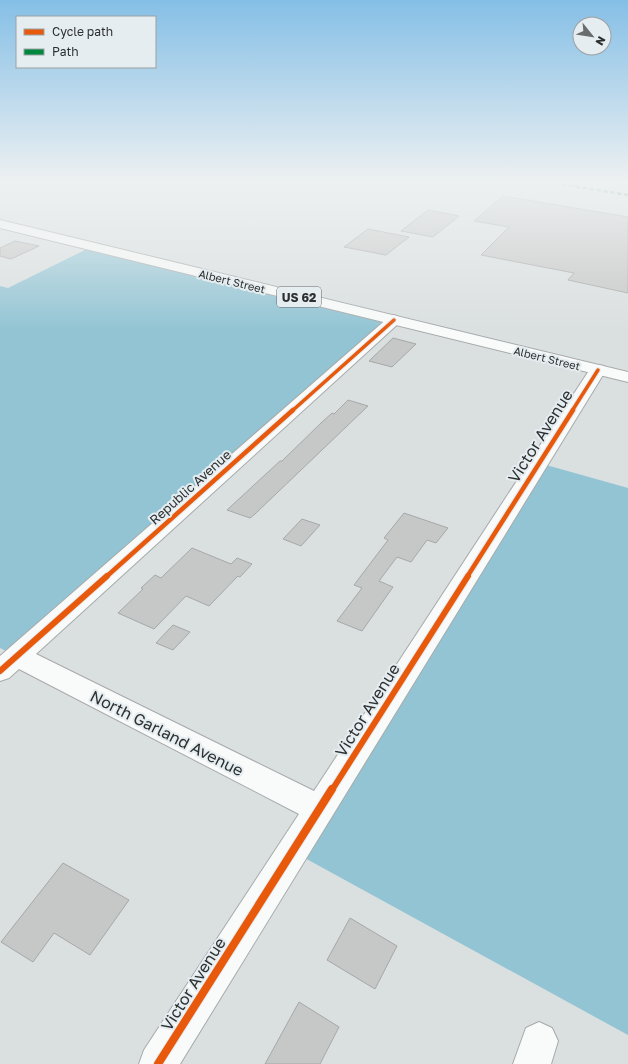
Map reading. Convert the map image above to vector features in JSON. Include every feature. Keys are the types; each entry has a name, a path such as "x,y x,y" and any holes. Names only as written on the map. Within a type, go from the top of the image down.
{"street":[{"name":"Albert Street","path":"31,232 628,377"},
{"name":"Republic Avenue","path":"8,663 394,320"},
{"name":"Victor Avenue","path":"158,1064 598,370"},
{"name":"North Garland Avenue","path":"8,663 319,809"}],"shaded area":[{"path":"91,247 394,320 16,656 0,648 0,286 8,288"},
{"path":"539,463 628,488 628,1035 292,851"}],"building":[{"path":"364,232 382,232 409,237 386,255 344,247"},
{"path":"404,232 440,232 433,237"},
{"path":"504,232 628,232 628,293 568,280 574,273 481,255"},
{"path":"15,241 39,246 11,259 0,256 0,248"},
{"path":"393,338 416,344 392,367 369,361"},
{"path":"348,400 368,406 255,514 250,518 227,510 280,461 282,461 332,413 334,414"},
{"path":"404,513 448,528 436,543 427,540 411,562 397,557 379,581 393,587 362,631 337,621 362,588 354,585 388,540 384,538"},
{"path":"302,519 320,525 301,546 283,539"},
{"path":"192,548 231,564 237,558 252,564 209,606 186,596 154,629 118,613 155,575 161,578"},
{"path":"173,625 190,632 173,650 156,643"},
{"path":"63,863 129,900 90,955 54,933 33,962 1,942"},
{"path":"350,918 397,946 375,989 327,960"},
{"path":"299,1002 339,1027 320,1064 265,1064"}],"cycle path":[{"path":"0,671 394,320"},
{"path":"158,1064 598,370"}]}
